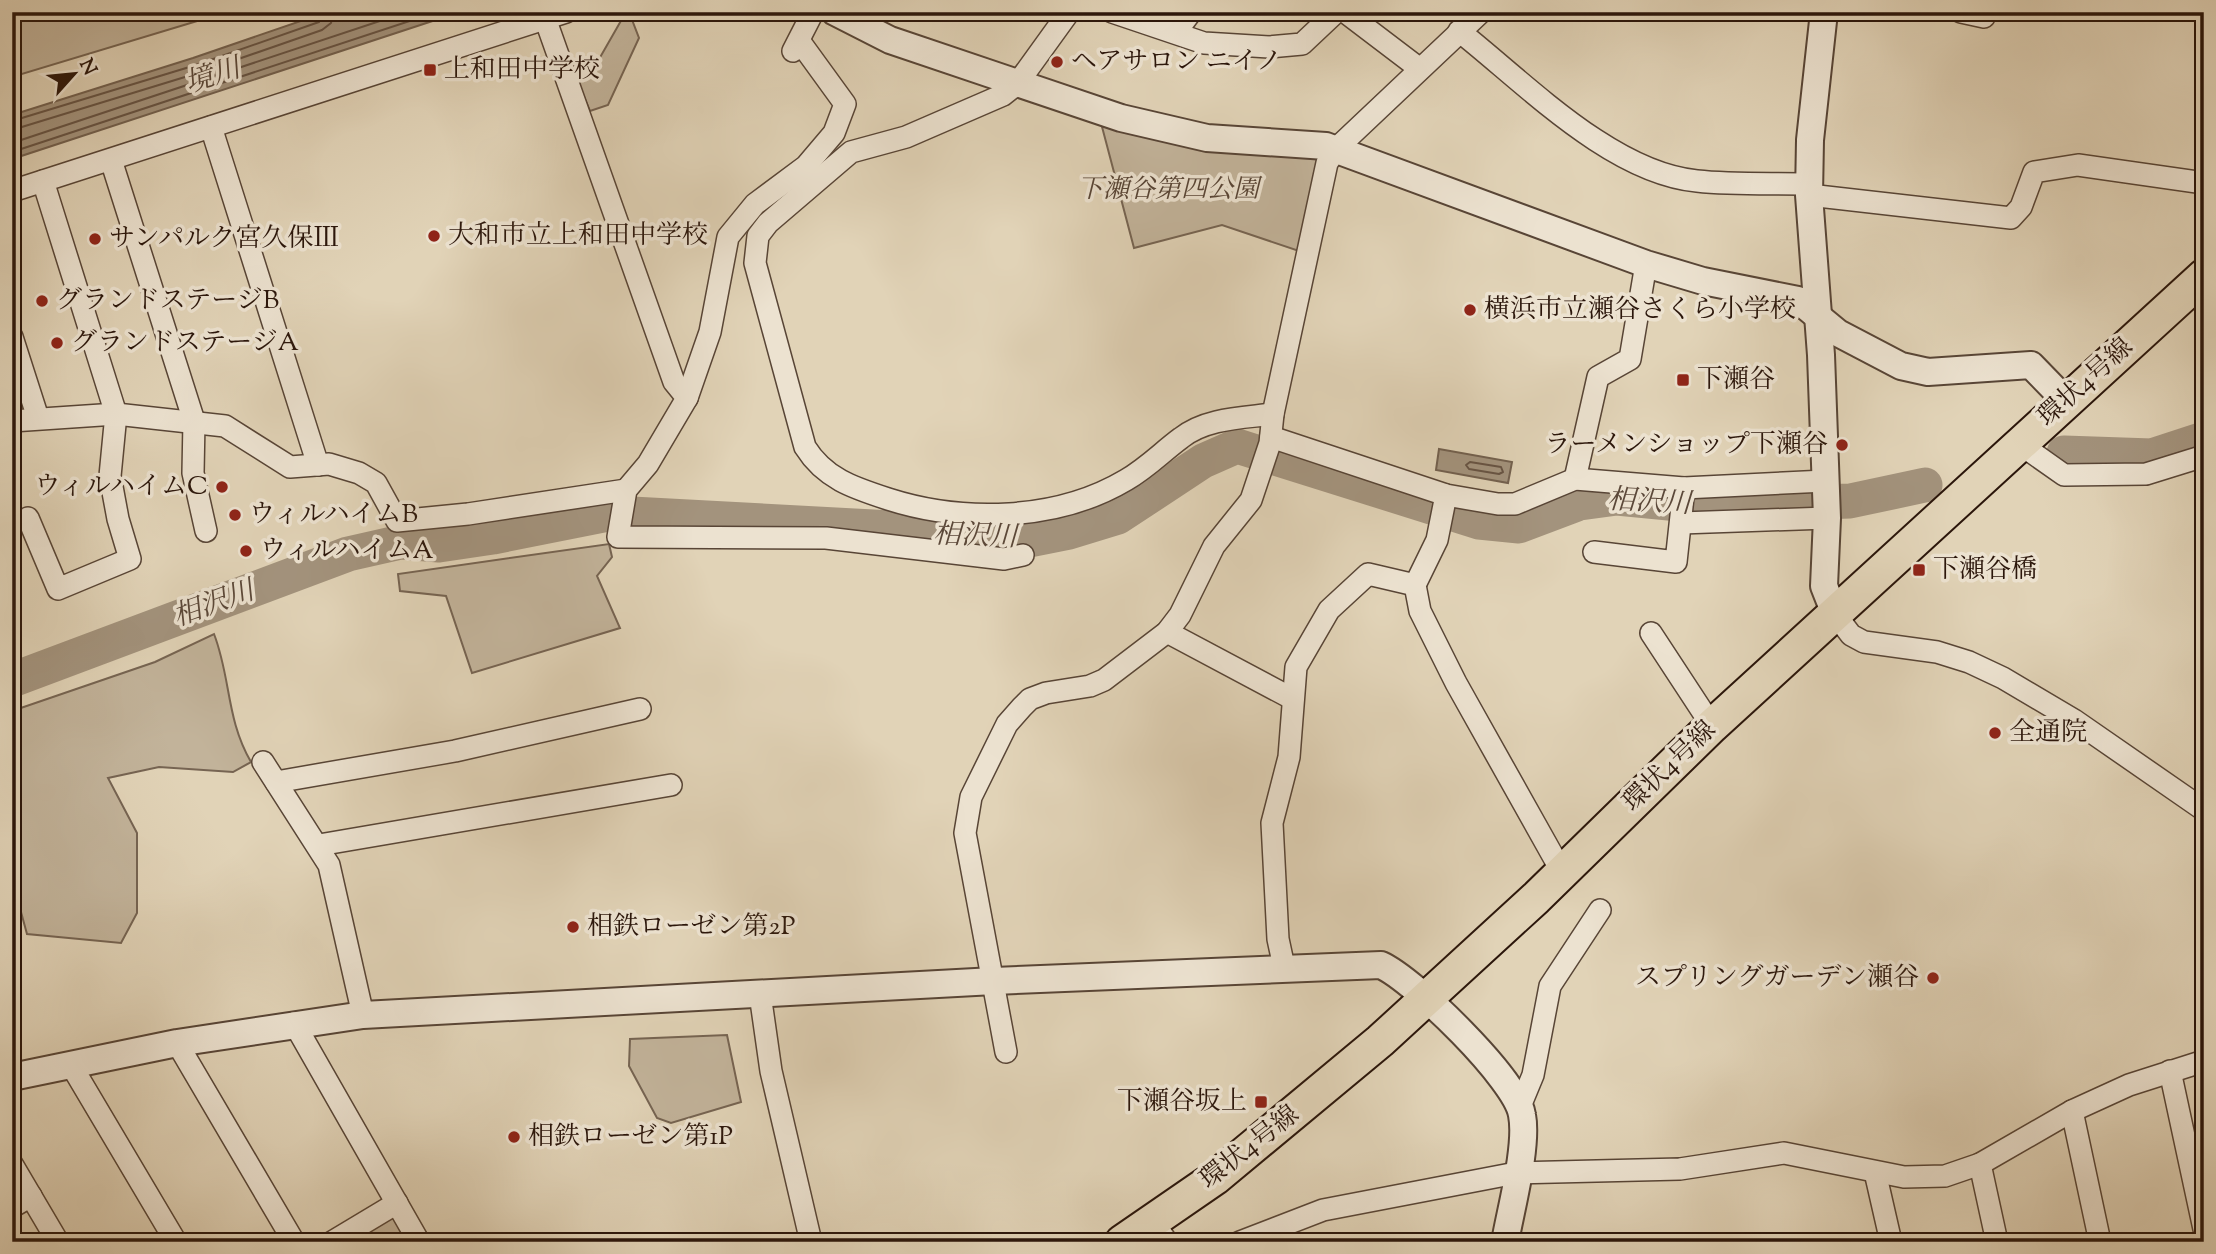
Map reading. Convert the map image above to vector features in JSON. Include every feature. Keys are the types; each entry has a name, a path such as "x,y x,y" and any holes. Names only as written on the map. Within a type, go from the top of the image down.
{"main road":[{"name":"環状4号線","path":"1122,1242 1160,1232 1426,998 1562,872 1712,726 2204,276"}],"street":[{"path":"12,191 546,21 566,12"},
{"path":"813,12 796,47 845,104 834,134 806,166 755,204 728,237 710,332 687,398 648,464 624,498 618,537 826,538 1004,559 1023,555"},
{"path":"835,12 890,40 1121,118 1207,138 1316,145 1336,149 1646,264 1703,281 1798,300 1839,333 1901,366 1928,372 2020,363 2031,365 2066,401"},
{"path":"1069,12 1017,84 1003,96 906,137 852,152 768,223 758,236 755,263 804,447 814,462 847,485 898,502 970,515 1020,513 1071,503 1124,482 1153,464 1182,437 1202,426 1273,414"},
{"path":"1112,12 1204,43 1230,47 1292,47 1302,44 1336,12"},
{"path":"1177,32 1191,12"},
{"path":"1345,12 1420,69"},
{"path":"1006,1052 965,833 971,797 1007,724 1030,699 1090,686 1104,680 1167,632 1180,615 1214,546 1244,512 1271,440 1273,414 1327,163 1336,149 1481,12"},
{"path":"1824,12 1810,140 1809,190 1827,516 1824,586 1835,614 1852,635 1864,642 1937,652 1969,662 2003,678 2074,720 2204,810"},
{"path":"1961,12 1984,17"},
{"path":"546,21 674,382 687,398"},
{"path":"1459,31 1565,119 1612,150 1644,166 1696,181 1809,190 2011,218 2021,207 2034,172 2078,166 2204,183"},
{"path":"211,127 318,465"},
{"path":"111,160 194,421 193,473 206,531"},
{"path":"28,519 58,589 130,559 118,519 110,476 116,414 43,181"},
{"path":"1575,479 1598,377 1630,359 1646,264"},
{"path":"12,337 38,418"},
{"path":"12,421 116,414 225,426 290,467 346,467 376,483 397,521 624,498"},
{"path":"1271,440 1444,506 1515,504 1575,479 1683,506 1827,516"},
{"path":"2012,451 2064,475 2146,474 2204,456"},
{"path":"1683,506 1825,484"},
{"path":"1444,506 1437,540 1415,585 1420,611 1456,683 1562,872"},
{"path":"1594,552 1676,562 1683,506"},
{"path":"1284,967 1278,939 1272,823 1289,757 1296,667 1329,610 1368,574 1415,585"},
{"path":"1167,632 1293,699"},
{"path":"1651,633 1712,726"},
{"path":"276,782 455,751 640,709"},
{"path":"263,762 319,845 329,865 363,1016"},
{"path":"319,845 671,785"},
{"path":"1505,1242 1523,1133 1521,1104 1533,1074 1550,986 1600,910"},
{"path":"12,1077 177,1043 294,1023 363,1016 994,981 1381,965 1399,973 1426,998 1508,1084 1521,1104"},
{"path":"760,994 771,1071 811,1242"},
{"path":"294,1023 419,1242"},
{"path":"177,1043 294,1242"},
{"path":"1240,1242 1324,1210 1516,1173 1680,1169 1784,1153 1904,1177 1945,1175 1980,1164 2072,1111 2129,1085 2204,1061"},
{"path":"71,1065 176,1242"},
{"path":"2170,1071 2204,1229"},
{"path":"2072,1111 2100,1242"},
{"path":"12,1164 58,1242"},
{"path":"1980,1164 1997,1242"},
{"path":"1875,1172 1891,1242"},
{"path":"12,1207 31,1196"},
{"path":"332,1242 397,1202"}],"green space":[{"path":"17,12 227,12 12,77 12,16"},
{"path":"626,12 629,12 639,38 608,105 590,111 578,83 598,61"},
{"name":"下瀬谷第四公園","path":"1101,123 1324,155 1299,251 1222,225 1134,248"},
{"path":"609,544 612,557 597,576 620,628 472,673 446,596 400,591 398,574"},
{"path":"214,634 237,730 251,762 233,772 159,767 108,778 137,833 137,913 121,943 27,934 18,901 12,894 12,711 155,662"},
{"path":"727,1035 741,1102 671,1123 657,1118 629,1066 630,1039"},
{"path":"392,1215 407,1242 348,1242"}],"water":[{"name":"境川","path":"327,12 460,12 12,159 12,115"},
{"path":"1439,449 1512,462 1508,483 1436,470"}],"waterway":[{"name":"相沢川","path":"2064,453 2152,456 2204,439"},
{"name":"相沢川","path":"12,680 348,554 401,542 439,545 613,513 892,528 942,541 1009,544 1069,532 1118,517 1203,461 1237,446 1479,522 1519,526 1580,503 1617,498 1700,506 1850,501 1925,485"}],"place":[{"name":"ヘアサロン ニイノ","path":"1057,62"},
{"name":"上和田中学校","path":"430,70"},
{"name":"大和市立上和田中学校","path":"434,236"},
{"name":"サンパルク宮久保Ⅲ","path":"95,239"},
{"name":"グランドステージB","path":"42,301"},
{"name":"横浜市立瀬谷さくら小学校","path":"1470,310"},
{"name":"グランドステージA","path":"57,343"},
{"name":"下瀬谷","path":"1683,380"},
{"name":"ラーメンショップ下瀬谷","path":"1842,445"},
{"name":"ウィルハイムC","path":"222,487"},
{"name":"ウィルハイムB","path":"235,515"},
{"name":"ウィルハイムA","path":"246,551"},
{"name":"下瀬谷橋","path":"1919,570"},
{"name":"全通院","path":"1995,733"},
{"name":"相鉄ローゼン第2P","path":"573,927"},
{"name":"スプリングガーデン瀬谷","path":"1933,978"},
{"name":"下瀬谷坂上","path":"1261,1102"},
{"name":"相鉄ローゼン第1P","path":"514,1137"}]}
